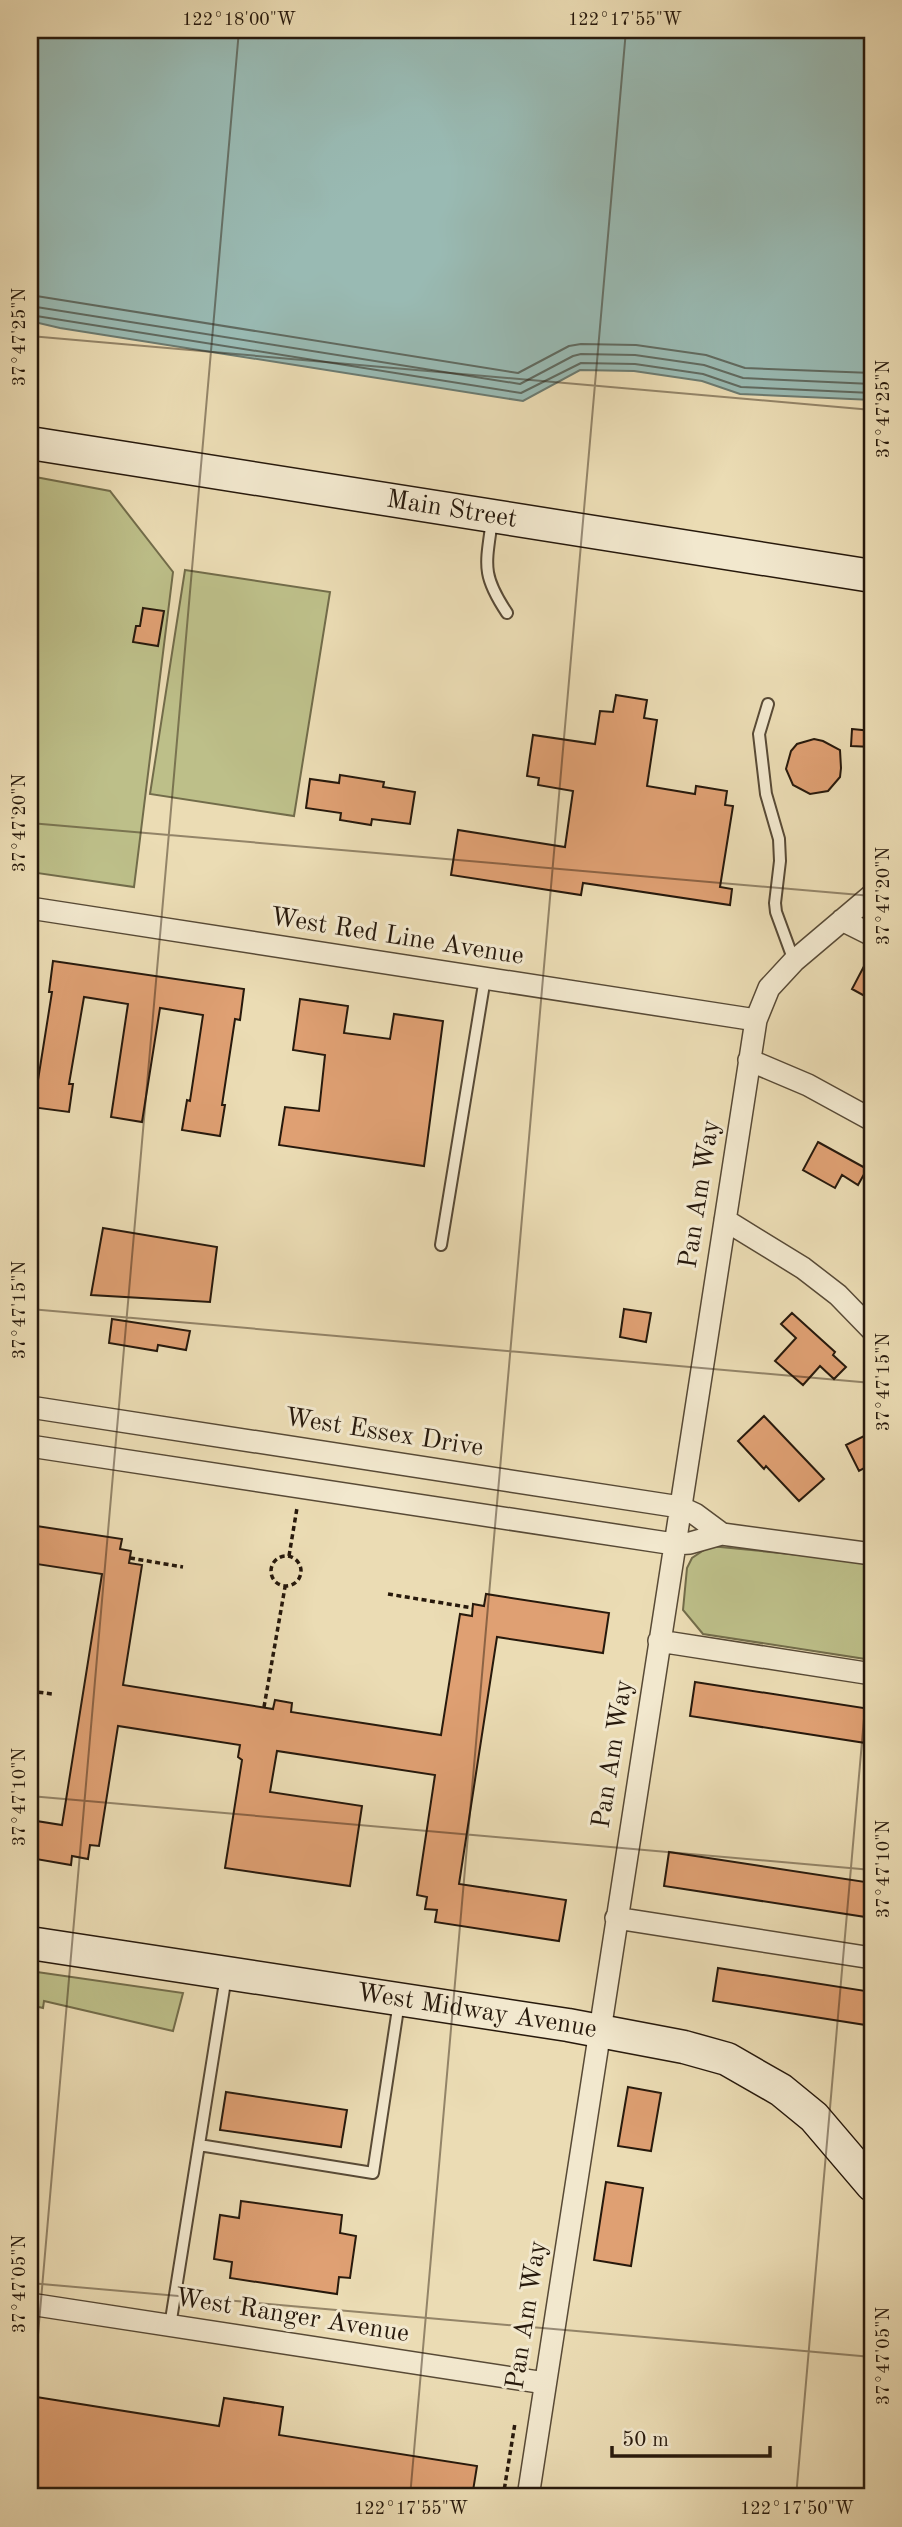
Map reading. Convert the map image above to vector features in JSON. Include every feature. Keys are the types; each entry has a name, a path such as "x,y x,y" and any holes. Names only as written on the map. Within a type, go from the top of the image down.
{"street":[{"name":"Main Street","path":"30,443 872,576"},
{"name":"Pan Am Way","path":"528,2497 756,1020 769,988 794,961 872,894"},
{"name":"West Red Line Avenue","path":"30,908 756,1020"},
{"path":"842,920 872,935"},
{"path":"750,1060 808,1085 872,1120"},
{"path":"725,1220 803,1268 838,1295 872,1330"},
{"name":"West Essex Drive","path":"30,1407 680,1507 695,1514 722,1534"},
{"path":"195,1471 202,1433"},
{"name":"West Essex Drive","path":"30,1446 674,1545 722,1534 872,1554"},
{"path":"400,1503 406,1465"},
{"path":"659,1641 872,1674"},
{"path":"616,1918 872,1958"},
{"name":"West Midway Avenue","path":"30,1943 598,2031 684,2047 727,2059 781,2090 809,2111 872,2185"},
{"name":"West Ranger Avenue","path":"30,2304 545,2383"}],"lane":[{"path":"493,517 487,561 488,582 507,613"},
{"path":"768,704 759,734 766,794 779,839 776,912 794,961"},
{"path":"441,1245 485,978"},
{"path":"170,2326 226,1973"},
{"path":"199,2145 373,2173 399,1999"}],"path":[{"path":"289,1556 298,1502"},
{"path":"289,1556 298,1561 302,1570 295,1584 285,1587 276,1583 271,1570 275,1561 289,1556"},
{"path":"130,1558 183,1567"},
{"path":"264,1707 285,1587"},
{"path":"388,1594 473,1608"},
{"path":"30,1691 52,1694"},
{"path":"503,2497 515,2423"}],"green space":[{"path":"30,476 110,491 173,572 134,887 30,872"},
{"path":"185,570 330,592 294,816 150,794"},
{"path":"710,1546 872,1562 872,1660 703,1634 683,1610 687,1568 692,1558"},
{"path":"30,1971 183,1993 173,2031 44,2001 43,2008 30,2005"}],"water":[{"path":"30,30 872,30 872,400 740,394 702,381 634,371 580,370 523,401 60,328 30,321"}],"building":[{"path":"143,608 164,611 158,646 133,642 136,626 140,626"},
{"path":"616,695 647,700 644,718 657,720 647,786 695,794 696,786 727,791 725,805 733,806 720,887 732,889 730,905 583,883 581,895 451,875 458,830 565,847 573,791 538,785 539,778 527,776 533,735 595,744 600,711 613,712"},
{"path":"852,729 872,731 872,747 851,746"},
{"path":"814,739 840,750 841,768 840,777 828,791 810,794 793,785 786,769 791,751 797,744"},
{"path":"340,775 384,782 383,787 415,792 410,824 372,819 371,825 340,820 341,813 306,808 310,779 339,783"},
{"path":"872,951 872,1000 852,989"},
{"path":"53,961 244,989 240,1020 235,1019 220,1136 182,1130 187,1100 190,1101 203,1015 160,1008 142,1122 111,1117 128,1004 84,997 69,1084 73,1084 69,1112 31,1107 34,1078 38,1080 52,992 49,992"},
{"path":"300,999 348,1006 344,1033 390,1039 394,1014 443,1021 424,1166 279,1145 285,1107 319,1111 325,1055 293,1050"},
{"path":"818,1142 867,1169 858,1185 842,1175 835,1188 803,1170"},
{"path":"103,1228 217,1247 210,1302 91,1295"},
{"path":"624,1309 651,1313 646,1342 620,1337"},
{"path":"792,1313 835,1352 833,1355 846,1367 834,1379 820,1366 803,1385 775,1361 796,1338 781,1324"},
{"path":"112,1319 190,1331 186,1350 158,1345 157,1351 109,1343"},
{"path":"764,1416 824,1479 799,1501 738,1441"},
{"path":"872,1432 872,1464 859,1471 846,1445"},
{"path":"30,1525 122,1539 120,1549 131,1551 129,1563 142,1565 123,1685 273,1709 275,1700 292,1703 291,1712 441,1735 460,1614 472,1616 473,1604 484,1606 486,1594 609,1613 603,1653 497,1637 459,1884 566,1900 559,1941 435,1922 437,1910 425,1909 427,1897 417,1895 435,1775 277,1751 270,1792 362,1806 350,1886 225,1868 242,1760 238,1757 240,1745 118,1726 99,1846 90,1845 88,1859 72,1856 71,1865 30,1858 30,1820 62,1825 102,1574 30,1563"},
{"path":"695,1682 870,1709 872,1744 690,1716"},
{"path":"669,1852 872,1883 872,1918 664,1886"},
{"path":"718,1968 872,1992 872,2026 713,2001"},
{"path":"628,2087 661,2093 651,2151 618,2146"},
{"path":"226,2092 347,2110 341,2147 220,2130"},
{"path":"606,2182 643,2188 631,2266 594,2260"},
{"path":"241,2201 342,2215 340,2233 356,2236 350,2278 339,2277 337,2294 230,2278 232,2262 214,2259 220,2215 239,2218"},
{"path":"30,2396 219,2426 224,2398 283,2407 279,2435 477,2466 472,2497 30,2497"}]}
